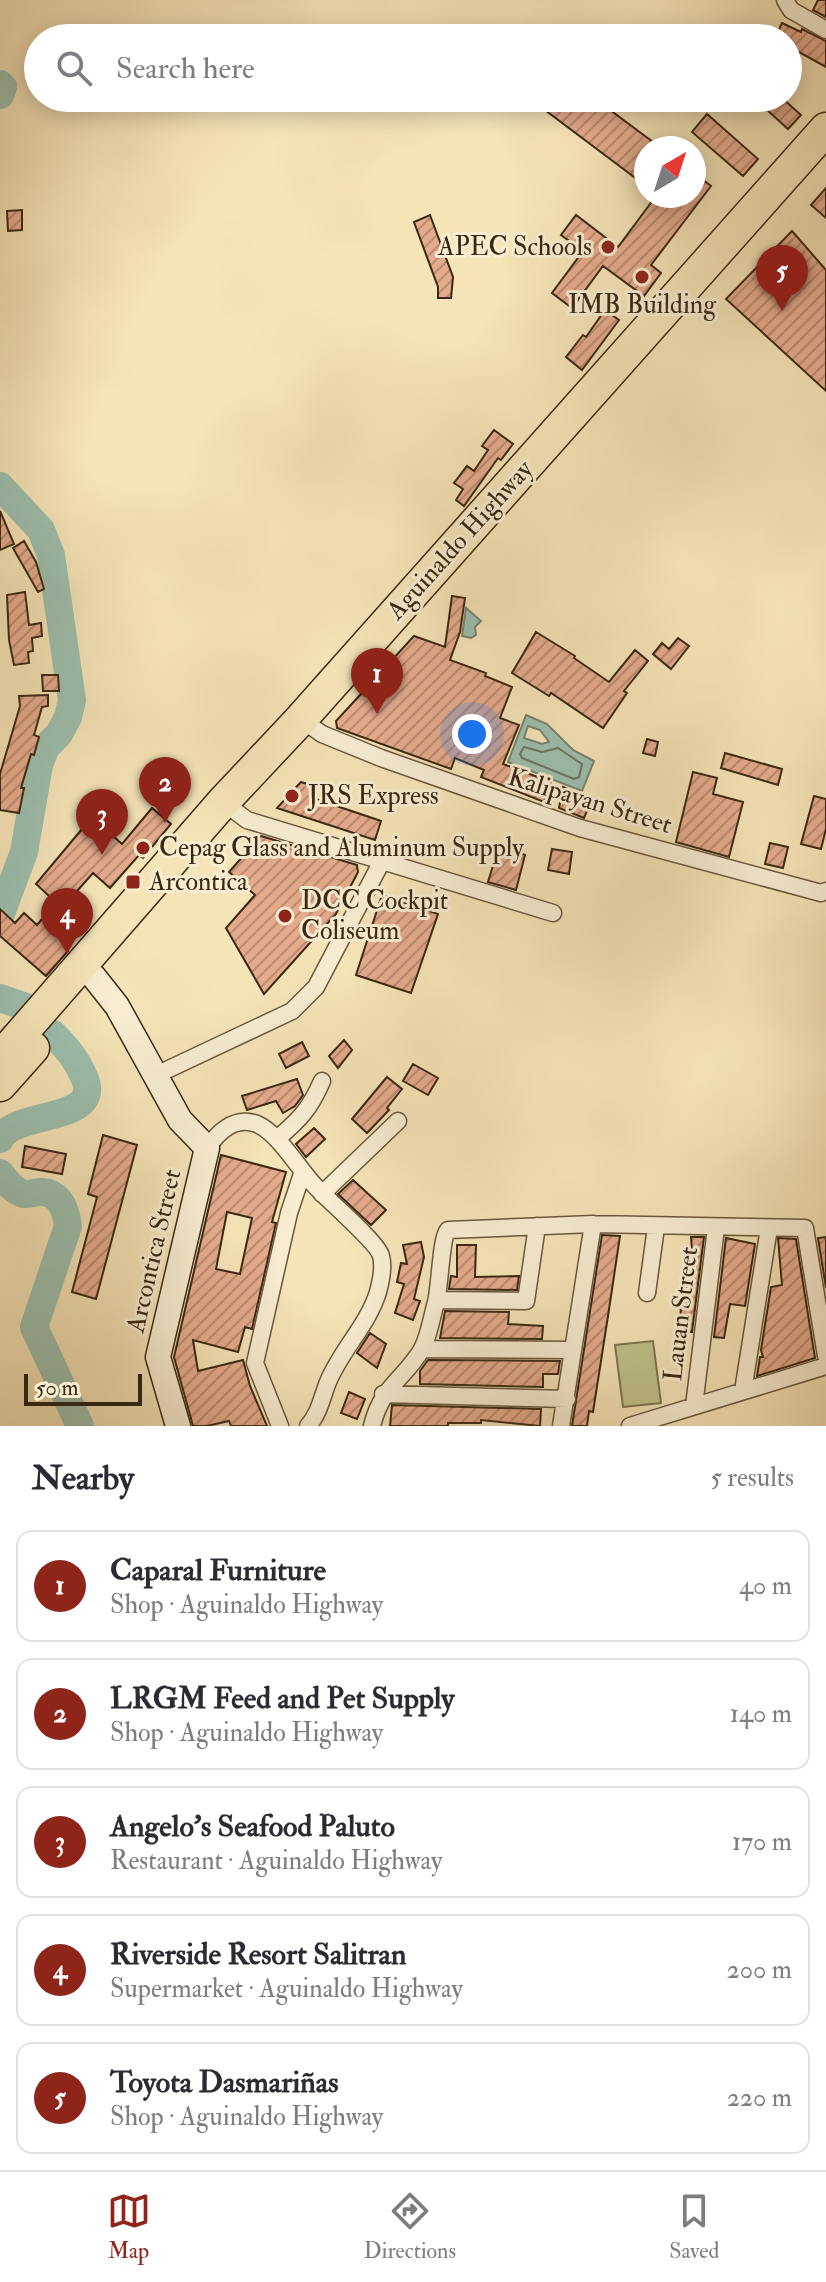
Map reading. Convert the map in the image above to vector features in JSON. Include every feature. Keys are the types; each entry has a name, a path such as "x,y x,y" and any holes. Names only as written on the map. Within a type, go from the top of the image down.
{"highway":[{"name":"Aguinaldo Highway","path":"308,724 826,129"},
{"name":"Aguinaldo Highway","path":"60,1003 94,977 231,809 826,159"},
{"name":"Aguinaldo Highway","path":"0,1085 18,1046 60,1003 191,842 231,809"}],"street":[{"path":"785,0 791,10 826,30"},
{"name":"Kalipayan Street","path":"308,724 381,758 580,828 821,893 826,891"},
{"path":"231,809 247,820 553,913"},
{"path":"154,1076 292,1011 307,1000 382,861"},
{"name":"Arcontica Street","path":"94,977 117,1006 180,1120 207,1148 158,1357 178,1426"},
{"path":"277,1139 312,1105 322,1081"},
{"path":"207,1148 228,1125 243,1121 259,1125 277,1139 302,1174 374,1243 381,1254 382,1273 378,1293 345,1347 314,1419 308,1426"},
{"path":"322,1194 398,1121"},
{"path":"280,1426 255,1363 289,1213 302,1174"},
{"path":"561,1426 593,1224"},
{"path":"372,1426 383,1394 422,1349 437,1300 443,1240 448,1230 593,1224 805,1228 826,1356"},
{"path":"437,1300 526,1301 537,1226"},
{"path":"647,1293 656,1227"},
{"name":"Lauan Street","path":"694,1406 716,1228"},
{"path":"743,1391 769,1228"},
{"path":"422,1349 573,1350"},
{"path":"630,1426 826,1366"},
{"path":"383,1394 567,1399"}],"green space":[{"path":"653,1341 661,1403 623,1407 615,1345"}],"water":[{"path":"466,608 481,621 475,627 476,635 471,638 462,636"},
{"path":"526,715 547,724 573,750 594,761 582,791 508,762","holes":["528,726 540,730 549,742 542,744 524,738"]}],"building":[{"path":"818,0 826,0 826,17 813,10"},
{"path":"802,29 826,41 826,67 802,54"},
{"path":"548,112 613,112 645,136 634,136 634,177"},
{"path":"769,112 798,112 801,115 788,129"},
{"path":"707,114 758,159 743,176 706,144 706,136 697,136 692,132"},
{"path":"826,188 826,218 811,205"},
{"path":"647,208 694,208 651,265 661,273 644,296 603,266 572,308 552,293 583,251 561,235 576,215 618,247"},
{"path":"22,210 22,230 8,231 7,211"},
{"path":"430,215 453,277 451,298 438,298 438,287 414,222"},
{"path":"792,231 826,270 826,391 726,299"},
{"path":"605,310 619,320 582,370 566,357 583,335 586,337"},
{"path":"494,430 513,444 501,460 498,458 464,506 456,500 463,489 454,483 467,466 474,471 488,450 482,446"},
{"path":"0,511 14,544 0,550"},
{"path":"24,541 36,562 44,589 38,592 13,548"},
{"path":"25,592 29,625 41,623 42,636 32,638 33,651 28,652 29,663 14,665 9,640 7,595"},
{"path":"452,596 465,598 460,632 450,660 486,673 485,676 512,687 500,718 519,725 503,764 551,782 544,802 481,777 484,770 455,758 451,769 337,728 336,721 414,636 445,647"},
{"path":"536,632 609,682 635,650 648,661 624,691 627,693 603,728 551,693 549,696 512,673"},
{"path":"678,638 689,646 671,669 653,654 662,643 669,649"},
{"path":"42,675 58,675 59,691 43,691"},
{"path":"48,695 48,706 42,707 34,735 39,737 21,788 24,788 19,813 0,810 0,774 20,706 19,696"},
{"path":"647,739 658,742 655,756 643,753"},
{"path":"725,753 782,769 778,785 721,768"},
{"path":"693,772 717,778 713,794 743,802 729,857 676,842"},
{"path":"301,782 316,787 313,798 381,821 375,840 277,808"},
{"path":"563,787 592,799 584,818 559,808"},
{"path":"814,796 826,799 826,829 821,849 801,844"},
{"path":"152,808 171,824 143,858 139,855 110,888 93,873 62,908 36,884 92,817 122,844"},
{"name":"DCC Cockpit Coliseum","path":"261,836 357,865 358,872 336,914 264,994 226,928 255,895 229,872"},
{"path":"770,843 788,847 783,868 765,864"},
{"path":"499,846 525,855 516,890 488,882"},
{"path":"552,849 572,852 569,874 548,870"},
{"path":"382,895 438,914 411,993 356,975"},
{"path":"55,904 82,928 65,948 68,951 46,976 0,936 0,909 15,923 24,913 37,925"},
{"path":"344,1040 352,1050 338,1068 329,1056"},
{"path":"302,1042 309,1056 286,1068 279,1054"},
{"path":"413,1064 438,1078 428,1095 403,1081"},
{"path":"387,1077 402,1089 387,1108 389,1110 367,1133 352,1119"},
{"path":"297,1079 303,1095 295,1106 283,1113 276,1101 247,1110 242,1096"},
{"path":"314,1128 325,1139 306,1157 296,1144"},
{"path":"103,1135 137,1145 96,1299 72,1292 97,1197 88,1194"},
{"path":"25,1146 66,1154 62,1174 22,1167"},
{"path":"221,1155 286,1172 272,1222 276,1223 252,1329 245,1327 238,1352 193,1340 198,1371 243,1360 267,1426 231,1426 229,1421 193,1426 174,1357","holes":["227,1212 252,1218 240,1274 216,1269"]},
{"path":"353,1180 386,1210 371,1225 338,1194"},
{"path":"602,1235 620,1236 593,1412 589,1411 587,1426 572,1426"},
{"path":"691,1237 704,1237 692,1332 680,1330 681,1301 684,1286 687,1286 692,1251"},
{"path":"826,1237 826,1288 818,1238"},
{"path":"726,1238 755,1244 745,1306 730,1304 724,1338 714,1337"},
{"path":"778,1238 796,1239 815,1358 757,1376 760,1357 763,1357 761,1350 771,1287 782,1285"},
{"path":"421,1242 424,1257 414,1299 420,1301 413,1320 395,1313 404,1284 397,1282 401,1263 407,1264 403,1245"},
{"path":"457,1245 476,1245 475,1277 519,1276 517,1290 449,1289 451,1276 457,1277"},
{"path":"445,1311 509,1312 508,1324 543,1326 542,1339 440,1338"},
{"path":"370,1333 386,1344 377,1368 357,1353"},
{"path":"428,1360 560,1361 558,1374 543,1374 543,1387 420,1384 420,1371"},
{"path":"349,1392 365,1399 357,1419 341,1413"},
{"path":"392,1405 541,1409 540,1426 481,1420 481,1423 448,1423 448,1426 390,1426"}],"waterway":[{"path":"0,84 3,87 0,95"},
{"path":"0,486 41,530 51,555 72,700 68,717 59,734 46,747 39,765 24,852 0,916"},
{"path":"0,998 26,1007"},
{"path":"0,1139 22,1124 70,1110 81,1103 87,1093 79,1066 53,1034"},
{"path":"0,1173 20,1193 43,1192 54,1196 62,1204 66,1215 68,1226 34,1327 80,1426"}],"place":[{"name":"APEC Schools","path":"608,247"},
{"name":"IMB Building","path":"642,277"},
{"name":"Toyota Dasmariñas","path":"782,311"},
{"name":"Caparal Furniture","path":"377,714"},
{"name":"JRS Express","path":"292,796"},
{"name":"LRGM Feed and Pet Supply","path":"165,823"},
{"name":"Cepag Glass and Aluminum Supply","path":"143,848"},
{"name":"Angelo's Seafood Paluto","path":"102,855"},
{"name":"Arcontica","path":"133,882"},
{"name":"DCC Cockpit Coliseum","path":"285,916"},
{"name":"Riverside Resort Salitran","path":"67,954"}]}
